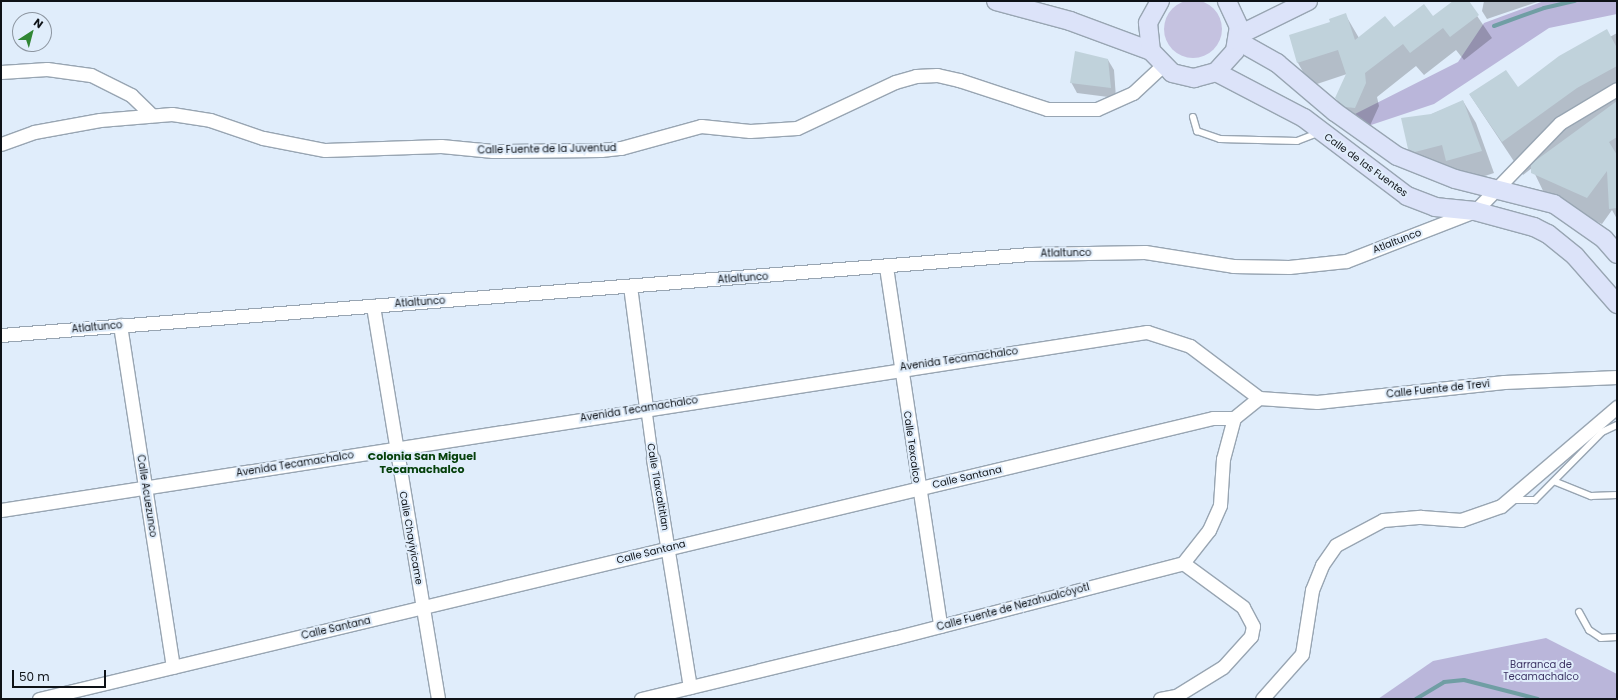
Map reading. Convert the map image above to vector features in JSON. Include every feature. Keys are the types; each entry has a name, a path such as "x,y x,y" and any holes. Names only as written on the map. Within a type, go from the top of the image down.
{"main road":[{"path":"996,1 1070,21 1151,51"},
{"path":"1239,38 1308,1"},
{"path":"1153,3 1148,28 1151,51 1162,66 1172,72 1194,78 1216,72 1230,59 1239,38 1235,3"},
{"path":"1239,38 1277,63 1335,112 1397,156 1454,179 1498,188 1554,204 1604,239 1617,254"},
{"name":"Calle de las Fuentes","path":"1216,72 1321,132 1407,196 1434,207 1475,211 1508,220 1548,234 1575,256 1617,304"},
{"path":"1498,188 1501,210 1508,220"}],"street":[{"name":"Calle Fuente de la Juventud","path":"1,144 34,132 152,115 190,115 263,138 325,150 441,146 493,151 601,150 621,148 701,126 750,130 797,128 895,82 916,76 936,75 959,80 1046,109 1097,109 1133,93 1162,66"},
{"path":"1,72 47,69 91,75 131,95 152,115"},
{"path":"1475,211 1498,188 1527,153 1560,123 1617,89"},
{"name":"Atlaltunco","path":"1,335 886,267 1031,254 1145,252 1233,266 1289,267 1346,261 1475,211"},
{"name":"Calle Texcalco","path":"886,267 918,488 940,626"},
{"name":"Calle Tlaxcaltitlan","path":"630,286 653,459 669,548 690,687"},
{"name":"Calle Chayiyicame","path":"373,306 438,699"},
{"name":"Calle Acuezunco","path":"120,325 173,667"},
{"name":"Avenida Tecamachalco","path":"1,510 901,367 1147,332 1190,346 1259,398"},
{"name":"Calle Fuente de Trevi","path":"1259,398 1317,402 1504,382 1617,377"},
{"path":"1160,699 1176,696 1223,667 1252,636 1253,626 1243,607 1183,563 1208,530 1220,505 1223,458 1234,418 1259,398"},
{"path":"1262,699 1302,654 1312,590 1322,565 1336,545 1383,520 1421,517 1461,520 1509,500 1617,407"},
{"name":"Calle Santana","path":"39,699 1212,418 1234,418"},
{"name":"Calle Fuente de Nezahualcóyotl","path":"641,699 940,626 1183,563"}],"lane":[{"path":"1193,117 1197,131 1220,138 1297,141 1321,132"},
{"path":"1509,500 1535,500 1556,482 1580,453 1602,432 1617,425"},
{"path":"1556,482 1591,496 1617,495"},
{"path":"1579,612 1589,630 1601,638 1617,637"}],"shaded area":[{"path":"1187,0 1199,0 1214,8 1222,23 1222,35 1214,50 1199,58 1187,58 1172,50 1164,35 1164,23 1172,8"}],"green space":[{"path":"1544,1 1617,1 1617,14 1549,28 1434,104 1362,128 1351,116 1458,62 1484,23"},
{"name":"Barranca de Tecamachalco","path":"1546,638 1617,674 1617,699 1378,699 1433,661"}],"building":[{"path":"1453,1 1469,1 1479,15 1450,37 1443,28 1410,53 1403,44 1365,73 1366,83 1355,108 1345,107 1335,98 1346,74 1338,50 1297,63 1289,35 1330,22 1329,19 1346,13 1355,40 1385,16 1394,27 1424,4 1433,16"},
{"path":"1607,29 1617,48 1617,66 1577,88 1502,142 1469,94 1506,70 1518,87 1559,56"},
{"path":"1075,51 1108,59 1111,88 1070,83"},
{"path":"1463,100 1482,151 1446,161 1442,145 1415,152 1408,149 1401,118 1431,114"},
{"path":"1617,101 1617,137 1609,142 1617,155 1617,208 1609,209 1607,171 1587,198 1531,173 1531,164"}],"waterway":[{"path":"1494,26 1544,8 1575,1"},
{"path":"1416,699 1444,682 1464,680 1538,699"}],"district":[{"name":"Colonia San Miguel Tecamachalco","path":"422,463"}]}
